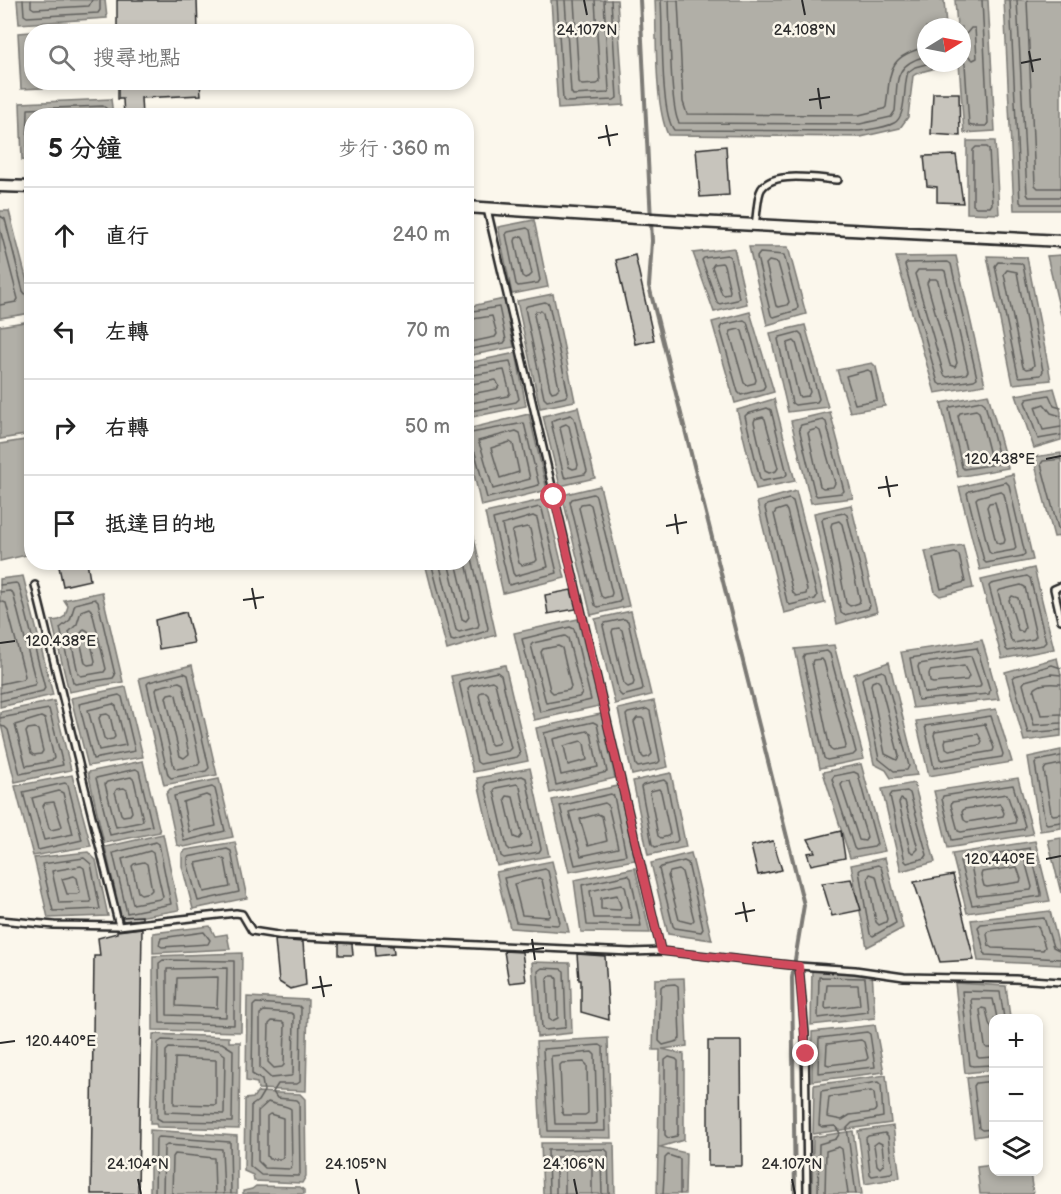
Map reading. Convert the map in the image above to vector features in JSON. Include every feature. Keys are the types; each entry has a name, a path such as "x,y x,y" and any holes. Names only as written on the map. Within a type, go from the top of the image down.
{"street":[{"path":"0,186 24,187"},
{"path":"474,207 1061,241"}],"lane":[{"path":"755,225 760,190 768,182 778,177 838,180"},
{"path":"487,207 661,951"},
{"path":"35,585 119,926"},
{"path":"1061,586 1054,589 1061,620"},
{"path":"0,920 54,925 119,926 236,913 242,914 252,931 284,936 631,952 661,951 904,977 1061,982"},
{"path":"799,966 805,1033 807,1194"}],"water":[{"path":"17,0 105,0 107,18 19,24"},
{"path":"551,0 617,0 624,105 558,109"},
{"path":"655,0 944,0 945,18 917,18 917,72 920,72 913,76 908,117 900,128 861,137 668,135 660,106"},
{"path":"955,0 988,0 995,131 964,133 960,72 971,72 971,18 956,18"},
{"path":"1004,0 1061,0 1061,210 1014,210"},
{"path":"18,33 24,33 24,89 21,89"},
{"path":"111,99 112,108 24,108 24,160 22,160 20,103"},
{"path":"967,141 995,141 999,214 967,213"},
{"path":"0,211 9,211 24,270 24,314 0,318"},
{"path":"534,220 548,287 512,294 498,227"},
{"path":"749,247 788,247 806,314 767,325"},
{"path":"734,248 747,304 714,312 693,253"},
{"path":"1061,255 1061,315 1047,256"},
{"path":"956,256 985,385 935,393 896,257"},
{"path":"987,256 1027,257 1051,380 1013,384"},
{"path":"553,294 575,401 540,408 517,301"},
{"path":"504,299 514,347 474,355 474,305"},
{"path":"750,312 774,392 735,403 712,322"},
{"path":"24,322 24,435 0,439 0,326"},
{"path":"805,325 828,407 788,412 770,333"},
{"path":"516,353 526,406 474,417 474,362"},
{"path":"872,363 876,367 885,406 850,412 837,370"},
{"path":"1054,388 1061,412 1061,440 1034,448 1016,395"},
{"path":"988,394 1008,468 958,477 941,403"},
{"path":"774,399 795,481 756,489 737,410"},
{"path":"578,407 595,478 560,486 543,416"},
{"path":"830,412 853,498 811,503 791,421"},
{"path":"529,414 547,490 481,506 474,474 474,427"},
{"path":"24,440 24,556 0,561 0,444"},
{"path":"1061,453 1061,536 1054,537 1033,457"},
{"path":"1013,474 1033,560 980,570 959,487"},
{"path":"600,486 629,606 591,615 562,495"},
{"path":"796,491 825,603 784,613 757,502"},
{"path":"546,499 565,578 503,593 485,513"},
{"path":"851,505 877,612 837,624 814,513"},
{"path":"474,538 496,635 447,650 427,570 474,570"},
{"path":"963,545 973,588 940,596 935,592 925,551"},
{"path":"1034,568 1054,649 1002,659 981,580"},
{"path":"23,576 53,695 0,707 0,579"},
{"path":"102,592 123,682 69,692 52,621 65,616 68,606 64,600"},
{"path":"631,611 651,695 615,704 595,619"},
{"path":"578,619 599,706 534,720 514,633"},
{"path":"982,640 999,699 913,708 901,652"},
{"path":"834,645 864,759 820,768 795,649"},
{"path":"1057,658 1061,675 1061,736 1024,741 1005,672"},
{"path":"889,662 917,775 891,778 886,770 874,764 854,674"},
{"path":"192,665 217,775 164,785 139,678"},
{"path":"505,665 528,761 473,772 451,676"},
{"path":"126,687 143,757 88,766 71,698"},
{"path":"54,701 71,770 15,782 0,721 0,712"},
{"path":"654,701 668,767 632,775 618,709"},
{"path":"996,709 1012,762 929,776 916,721"},
{"path":"601,714 615,778 550,793 536,728"},
{"path":"1061,750 1061,828 1040,831 1028,757"},
{"path":"143,761 160,832 104,843 88,772"},
{"path":"861,764 885,851 850,858 823,772"},
{"path":"530,768 549,856 497,866 477,778"},
{"path":"671,773 686,847 648,855 633,781"},
{"path":"72,775 91,846 33,856 15,786"},
{"path":"1018,778 1033,834 948,848 934,791"},
{"path":"219,779 233,837 184,847 177,845 166,794 170,789"},
{"path":"914,783 935,862 901,871 882,789"},
{"path":"618,786 635,860 569,872 552,800"},
{"path":"163,834 179,910 122,920 105,847"},
{"path":"1061,838 1061,893 1048,840"},
{"path":"1035,841 1050,901 967,913 952,854"},
{"path":"235,842 247,898 193,909 182,866 182,853 186,850"},
{"path":"88,852 96,860 108,916 48,918 34,858"},
{"path":"691,853 712,940 668,934 651,863"},
{"path":"885,858 903,928 867,947 851,865"},
{"path":"552,861 569,932 510,928 496,872"},
{"path":"635,868 650,933 581,932 574,880"},
{"path":"1050,911 1061,955 1061,965 978,961 971,920"},
{"path":"210,926 215,936 227,934 230,949 153,953 153,933"},
{"path":"242,953 241,1032 153,1030 153,956"},
{"path":"532,962 570,963 572,1033 537,1037"},
{"path":"812,970 872,971 875,1018 811,1025"},
{"path":"684,978 687,1046 662,1049 684,1054 684,1140 660,1147 686,1153 685,1194 657,1194 660,1050 653,1050 655,979"},
{"path":"955,983 1006,986 1010,1014 989,1014 989,1070 965,1073"},
{"path":"247,997 308,1000 306,1091 258,1089 257,1083 246,1081"},
{"path":"875,1025 884,1072 812,1081 812,1032"},
{"path":"153,1034 229,1037 229,1042 240,1042 239,1129 157,1127 156,1124 150,1124"},
{"path":"608,1038 611,1138 541,1137 536,1042"},
{"path":"886,1075 891,1123 813,1134 814,1085"},
{"path":"989,1075 989,1135 974,1137 967,1078"},
{"path":"257,1092 300,1094 305,1099 306,1176 302,1183 254,1181 253,1175 244,1171 245,1099 253,1098"},
{"path":"893,1126 900,1178 865,1184 858,1131"},
{"path":"150,1130 237,1136 237,1194 150,1194"},
{"path":"853,1131 862,1194 812,1194 813,1137"},
{"path":"541,1143 614,1143 615,1194 543,1194"},
{"path":"989,1166 989,1176 1031,1176 1033,1194 980,1194 977,1167"},
{"path":"256,1186 300,1187 304,1190 304,1194 243,1194 243,1191"}],"building":[{"path":"117,0 197,0 198,24 117,24"},
{"path":"118,90 201,90 201,95 141,98 142,108 124,108 123,99 118,99"},
{"path":"933,93 959,93 960,136 931,134"},
{"path":"726,146 729,195 700,197 696,149"},
{"path":"956,155 963,203 937,202 937,187 927,186 924,156"},
{"path":"635,255 654,340 635,344 616,260"},
{"path":"60,570 88,570 90,580 63,586"},
{"path":"571,590 576,609 548,614 545,595"},
{"path":"186,612 194,643 159,649 155,620"},
{"path":"841,831 845,858 811,865 807,853 815,852 808,839"},
{"path":"773,841 782,870 758,875 751,846"},
{"path":"953,875 974,960 940,962 914,882"},
{"path":"851,879 861,910 832,916 822,883"},
{"path":"142,916 142,919 123,921 122,917"},
{"path":"142,928 138,1194 91,1194 94,956 100,956 98,938 117,933 117,931"},
{"path":"275,940 303,942 306,985 290,989 279,982"},
{"path":"339,943 352,944 353,955 339,955"},
{"path":"375,945 393,946 394,954 376,956"},
{"path":"504,951 522,952 526,981 509,983"},
{"path":"577,954 605,956 609,1020 581,1012 581,980 579,980"},
{"path":"708,1041 741,1041 742,1166 708,1166"}],"waterway":[{"path":"640,0 652,241 649,286 804,905 792,978 795,1194"}],"route":[{"path":"554,497 661,951 799,966 806,1054"}]}
